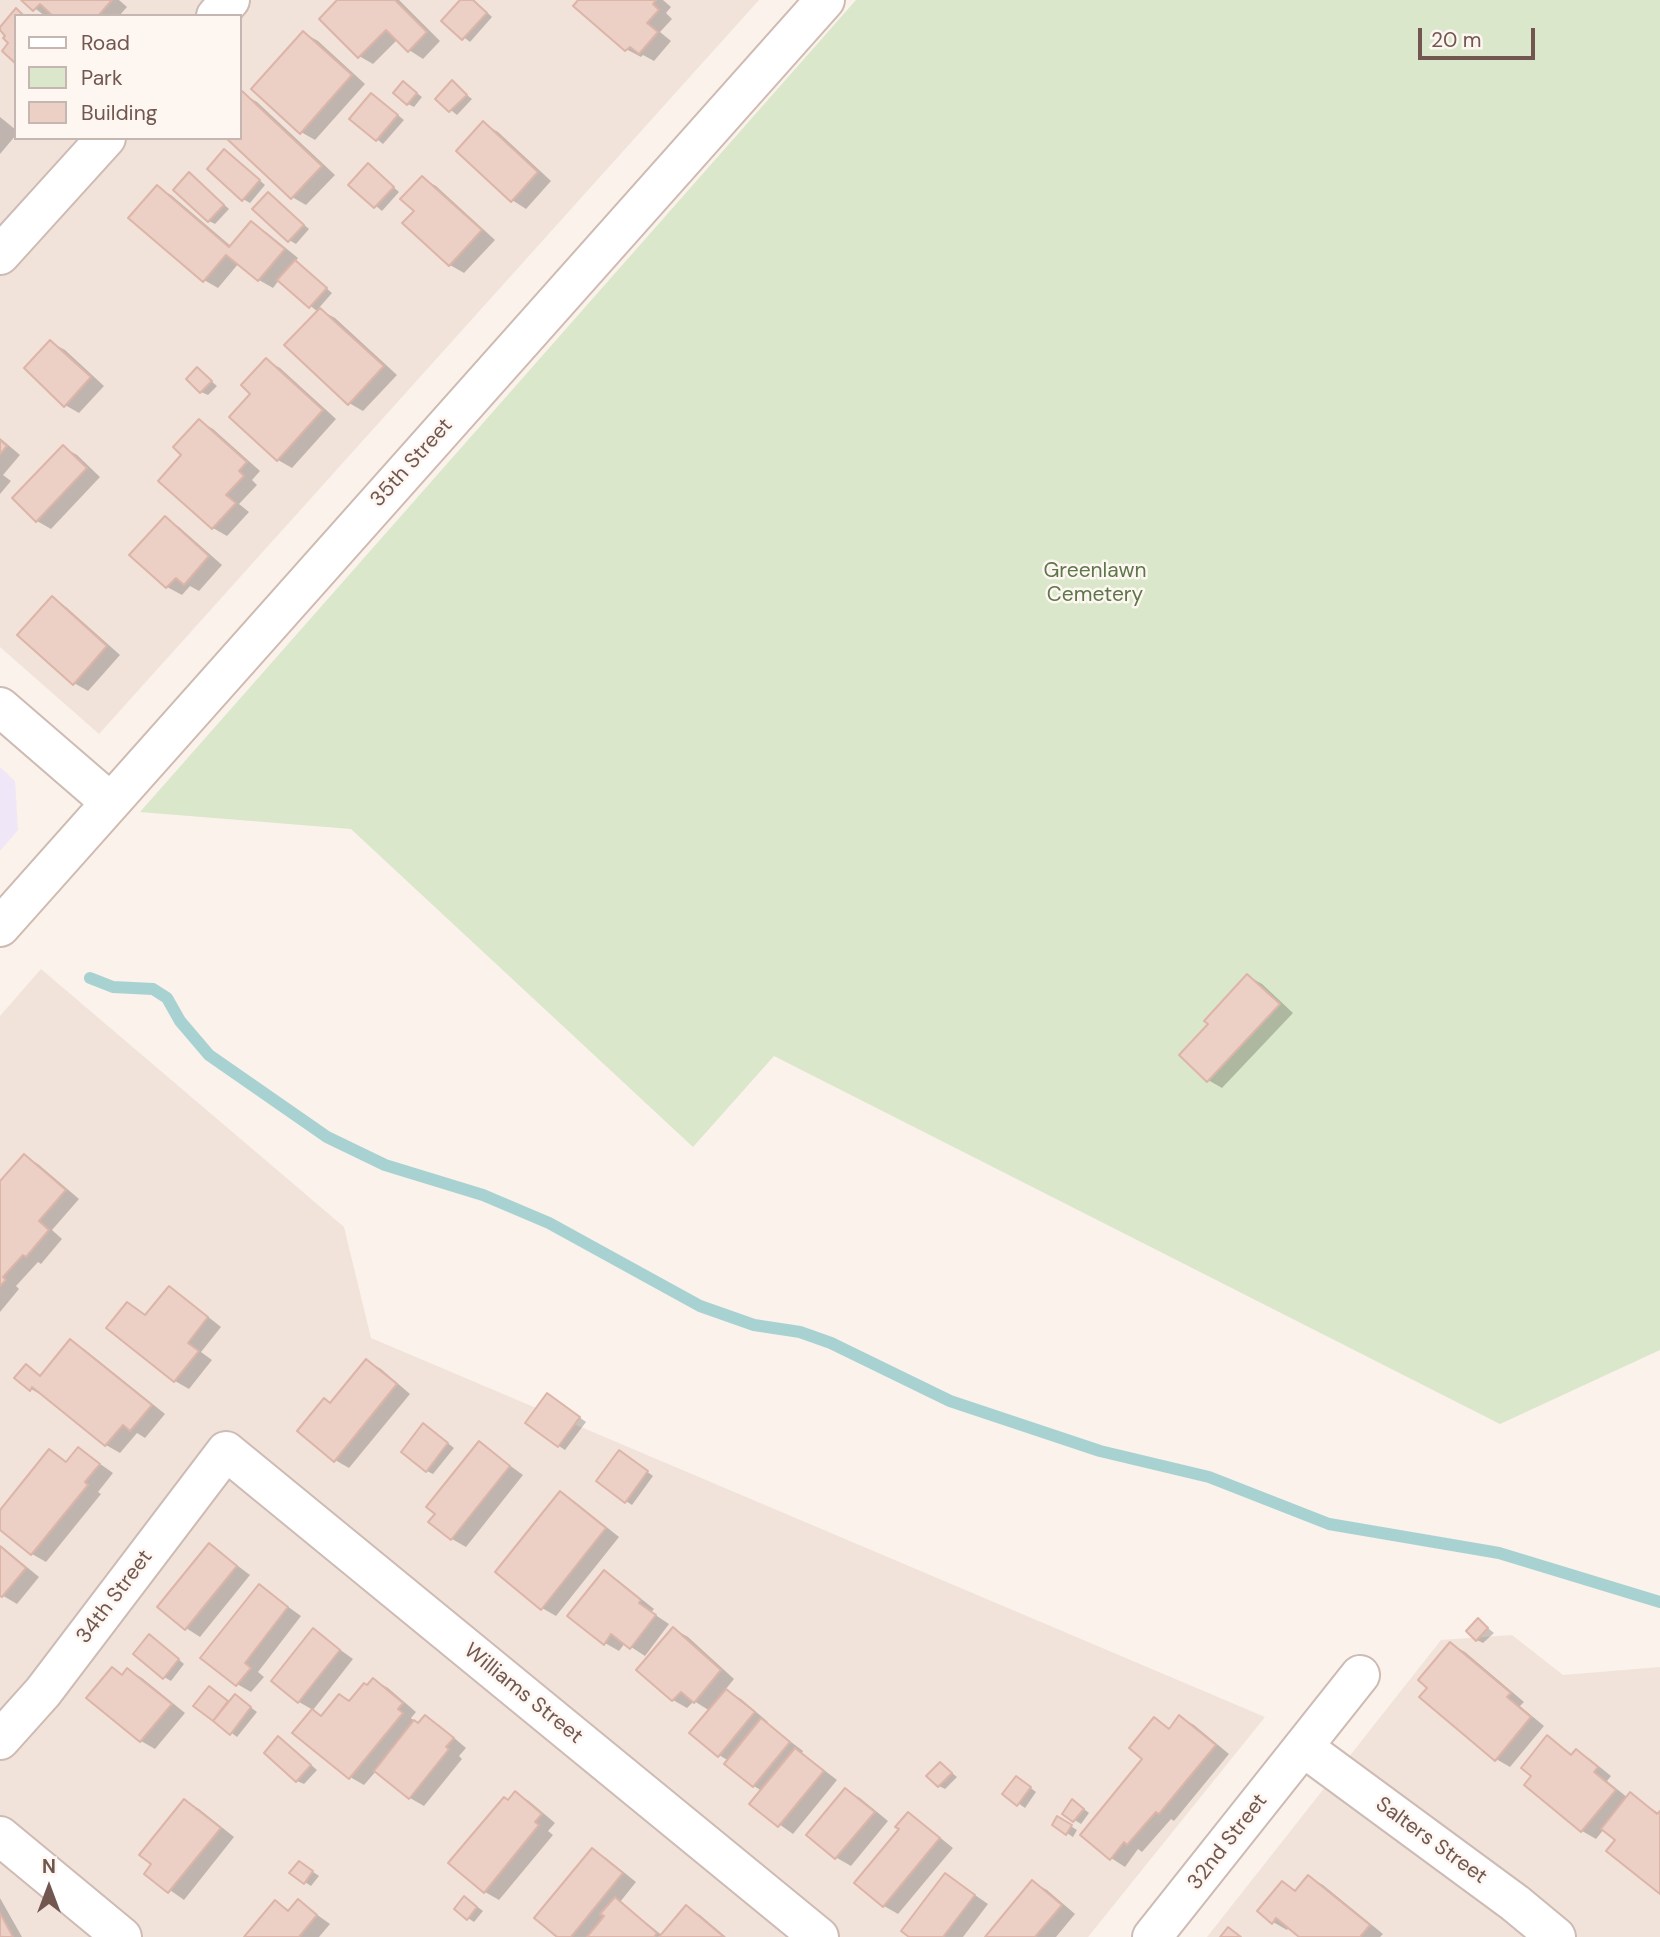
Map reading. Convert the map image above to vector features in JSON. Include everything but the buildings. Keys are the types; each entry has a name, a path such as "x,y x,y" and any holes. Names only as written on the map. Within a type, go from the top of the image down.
{"street":[{"path":"218,14 230,0"},
{"name":"35th Street","path":"0,927 825,0"},
{"path":"0,255 104,140"},
{"path":"0,707 110,802"},
{"name":"34th Street","path":"0,1740 43,1692 226,1451"},
{"name":"Williams Street","path":"226,1451 820,1937"},
{"name":"32nd Street","path":"1152,1937 1360,1675"},
{"name":"Salters Street","path":"1303,1747 1556,1937"},
{"path":"0,1836 122,1937"}],"shaded area":[{"path":"0,0 759,0 99,734 0,647"},
{"path":"0,767 15,781 18,830 0,851"},
{"path":"41,969 344,1227 371,1338 1265,1717 1088,1937 0,1937 0,1016"},
{"path":"1512,1635 1563,1675 1660,1667 1660,1937 1207,1937 1441,1640"}],"green space":[{"name":"Greenlawn Cemetery","path":"856,0 1660,0 1660,1350 1500,1424 774,1056 693,1147 351,829 140,812"}],"waterway":[{"path":"90,978 113,987 153,989 167,998 180,1021 209,1055 327,1137 385,1165 483,1195 549,1223 700,1306 754,1325 800,1332 831,1343 950,1401 1100,1451 1209,1477 1329,1524 1499,1553 1660,1602"}]}
